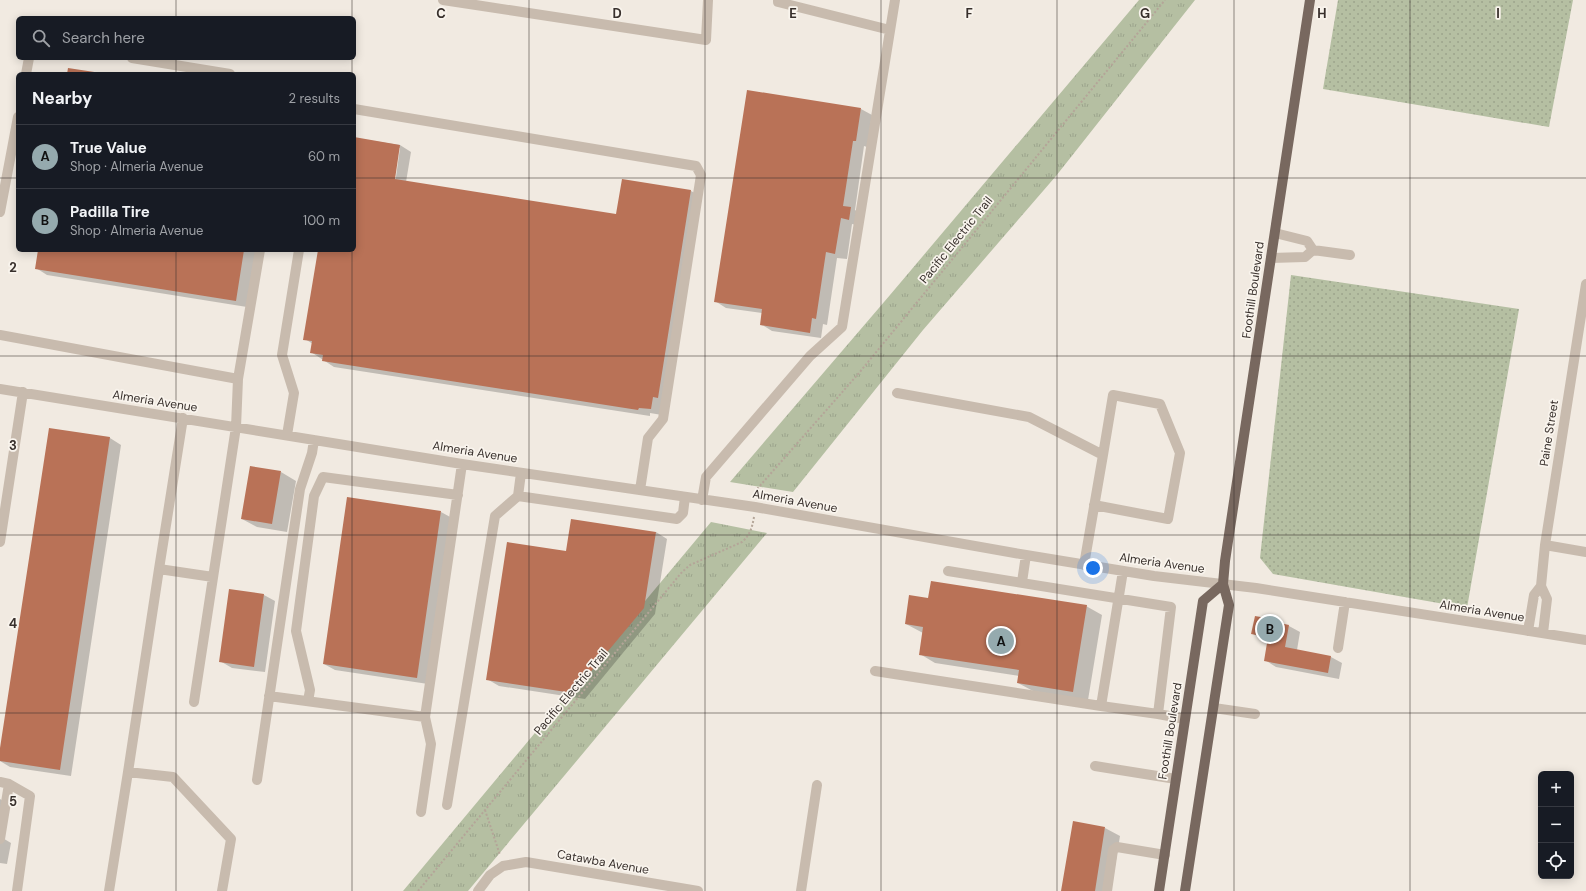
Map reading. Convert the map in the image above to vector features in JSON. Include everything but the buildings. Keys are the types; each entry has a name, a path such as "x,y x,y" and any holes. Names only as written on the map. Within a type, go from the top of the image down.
{"main road":[{"name":"Foothill Boulevard","path":"1185,891 1229,605 1223,584 1310,0"},
{"name":"Foothill Boulevard","path":"1159,891 1203,601 1223,584"}],"street":[{"path":"443,0 706,40 708,0"},
{"path":"778,0 778,2 890,30"},
{"path":"702,500 706,477 810,356 842,327 895,0"},
{"path":"26,72 29,60"},
{"path":"144,60 218,72"},
{"path":"356,109 696,166 701,175 663,419 648,438 640,490"},
{"path":"0,212 16,128"},
{"path":"1275,233 1307,241 1313,250 1350,255"},
{"path":"1271,258 1305,257 1313,250"},
{"path":"194,702 236,427 238,379 260,252"},
{"path":"287,435 294,393 282,355 299,252"},
{"name":"Paine Street","path":"1528,631 1534,595 1541,586 1545,545 1586,284"},
{"path":"0,335 238,379"},
{"name":"Almeria Avenue","path":"0,388 462,464 763,509 1084,565 1345,602 1586,640"},
{"path":"0,542 23,392"},
{"path":"897,393 1029,417 1103,455"},
{"path":"1084,565 1094,505 1103,455 1113,395 1160,404 1180,453 1168,520 1094,505"},
{"path":"109,891 183,418"},
{"path":"257,780 300,489 312,453 314,440"},
{"path":"421,812 431,744 426,717 462,464"},
{"path":"447,805 495,516 518,496 521,473"},
{"path":"308,701 310,690 296,631 314,496 323,477 458,495"},
{"path":"518,496 677,519 683,513 685,497"},
{"path":"1545,545 1586,552"},
{"path":"1022,582 1026,555"},
{"path":"159,569 213,577"},
{"path":"948,571 1171,607 1158,714"},
{"path":"1101,706 1123,571"},
{"name":"Paine Street","path":"1541,586 1548,598 1543,633"},
{"path":"1338,648 1345,602"},
{"path":"874,671 1185,719"},
{"path":"270,696 426,717"},
{"path":"1214,708 1255,714"},
{"path":"1095,766 1176,779"},
{"path":"128,772 173,777 231,839 222,891"},
{"path":"0,839 4,783 30,796 17,891"},
{"path":"801,891 817,785"},
{"path":"1107,891 1113,850 1116,847 1165,855"},
{"name":"Catawba Avenue","path":"503,866 526,862 698,891"},
{"path":"478,891 490,875 503,866"}],"path":[{"name":"Pacific Electric Trail","path":"758,488 859,373 1165,0"},
{"name":"Pacific Electric Trail","path":"418,891 682,572 690,565 742,542 749,535 752,526"},
{"path":"485,810 503,866"}],"green space":[{"path":"1139,0 1195,0 1056,176 923,330 793,492 730,482 890,295"},
{"path":"1338,0 1573,0 1549,127 1323,89"},
{"path":"1291,275 1519,309 1467,608 1273,574 1260,558"},
{"path":"711,522 767,533 468,891 403,891"}],"place":[{"name":"Padilla Tire","path":"1270,629"},
{"name":"True Value","path":"1001,641"}]}
